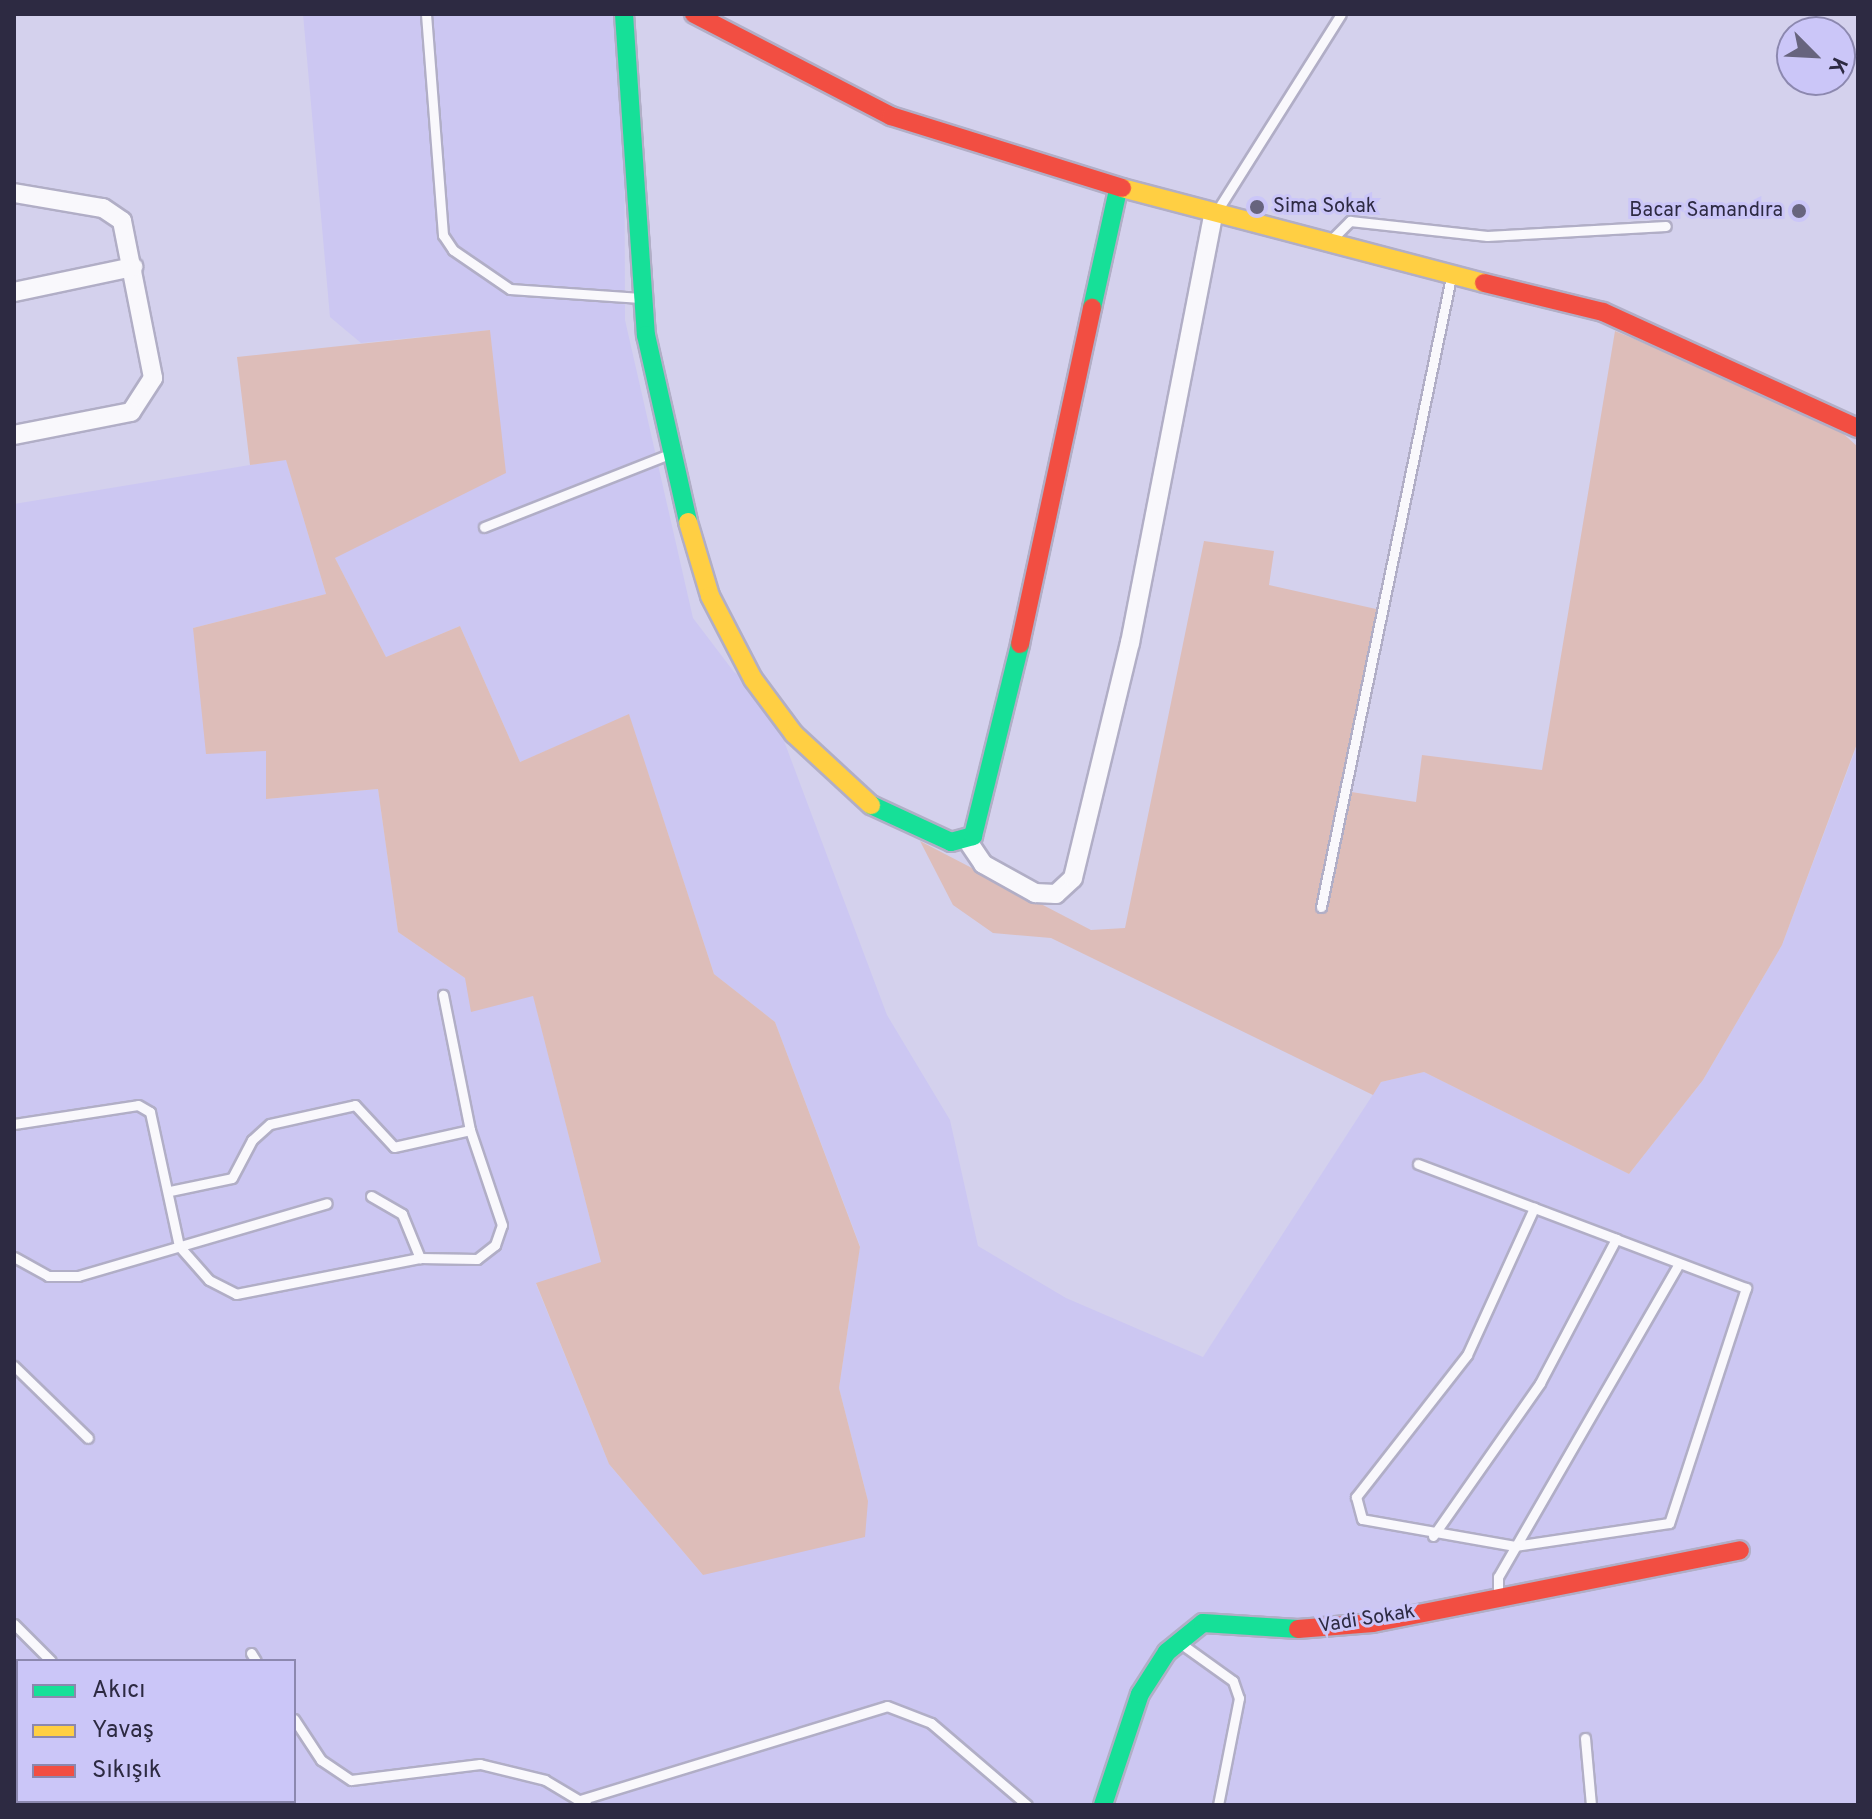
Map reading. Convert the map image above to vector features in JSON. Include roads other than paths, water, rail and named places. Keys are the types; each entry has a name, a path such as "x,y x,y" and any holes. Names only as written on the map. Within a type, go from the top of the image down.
{"street":[{"path":"624,14 642,298 668,455 710,596 773,708 878,811 951,842 967,840 981,823 1118,190"},
{"path":"694,14 891,116 1118,190 1213,217 1603,312 1858,428"},
{"path":"14,193 110,211 126,228 153,378 146,398 131,412 14,435"},
{"path":"967,840 983,864 1035,893 1056,894 1073,878 1130,643 1213,217"},
{"path":"14,292 133,267"},
{"name":"Vadi Sokak","path":"1103,1805 1140,1694 1177,1641 1212,1621 1341,1627 1740,1550"}],"lane":[{"path":"426,14 443,235 453,250 510,289 642,298"},
{"path":"1213,217 1341,14"},
{"path":"1329,246 1350,221 1487,236 1666,226"},
{"path":"1321,907 1452,273"},
{"path":"484,527 668,455"},
{"path":"14,1124 145,1108 159,1126 179,1246 217,1287 246,1295 420,1258 477,1259 499,1235 470,1130 443,995"},
{"path":"170,1191 237,1174 252,1140 270,1124 355,1105 394,1147 470,1130"},
{"path":"1418,1164 1746,1288 1669,1523 1515,1546 1433,1536 1362,1519 1354,1503 1467,1355 1534,1208"},
{"path":"371,1196 402,1214 420,1258"},
{"path":"14,1257 69,1278 327,1203"},
{"path":"1433,1536 1540,1383 1616,1239"},
{"path":"1498,1597 1498,1577 1679,1263"},
{"path":"14,1366 88,1438"},
{"path":"14,1624 49,1659"},
{"path":"1177,1641 1233,1681 1239,1698 1218,1805"},
{"path":"296,1722 321,1760 351,1780 480,1764 527,1773 584,1802 887,1706 931,1723 1027,1805"},
{"path":"1585,1738 1591,1805"}],"place":[{"name":"Sima Sokak","path":"1257,207"},
{"name":"Bacar Samandıra","path":"1799,211"}]}
